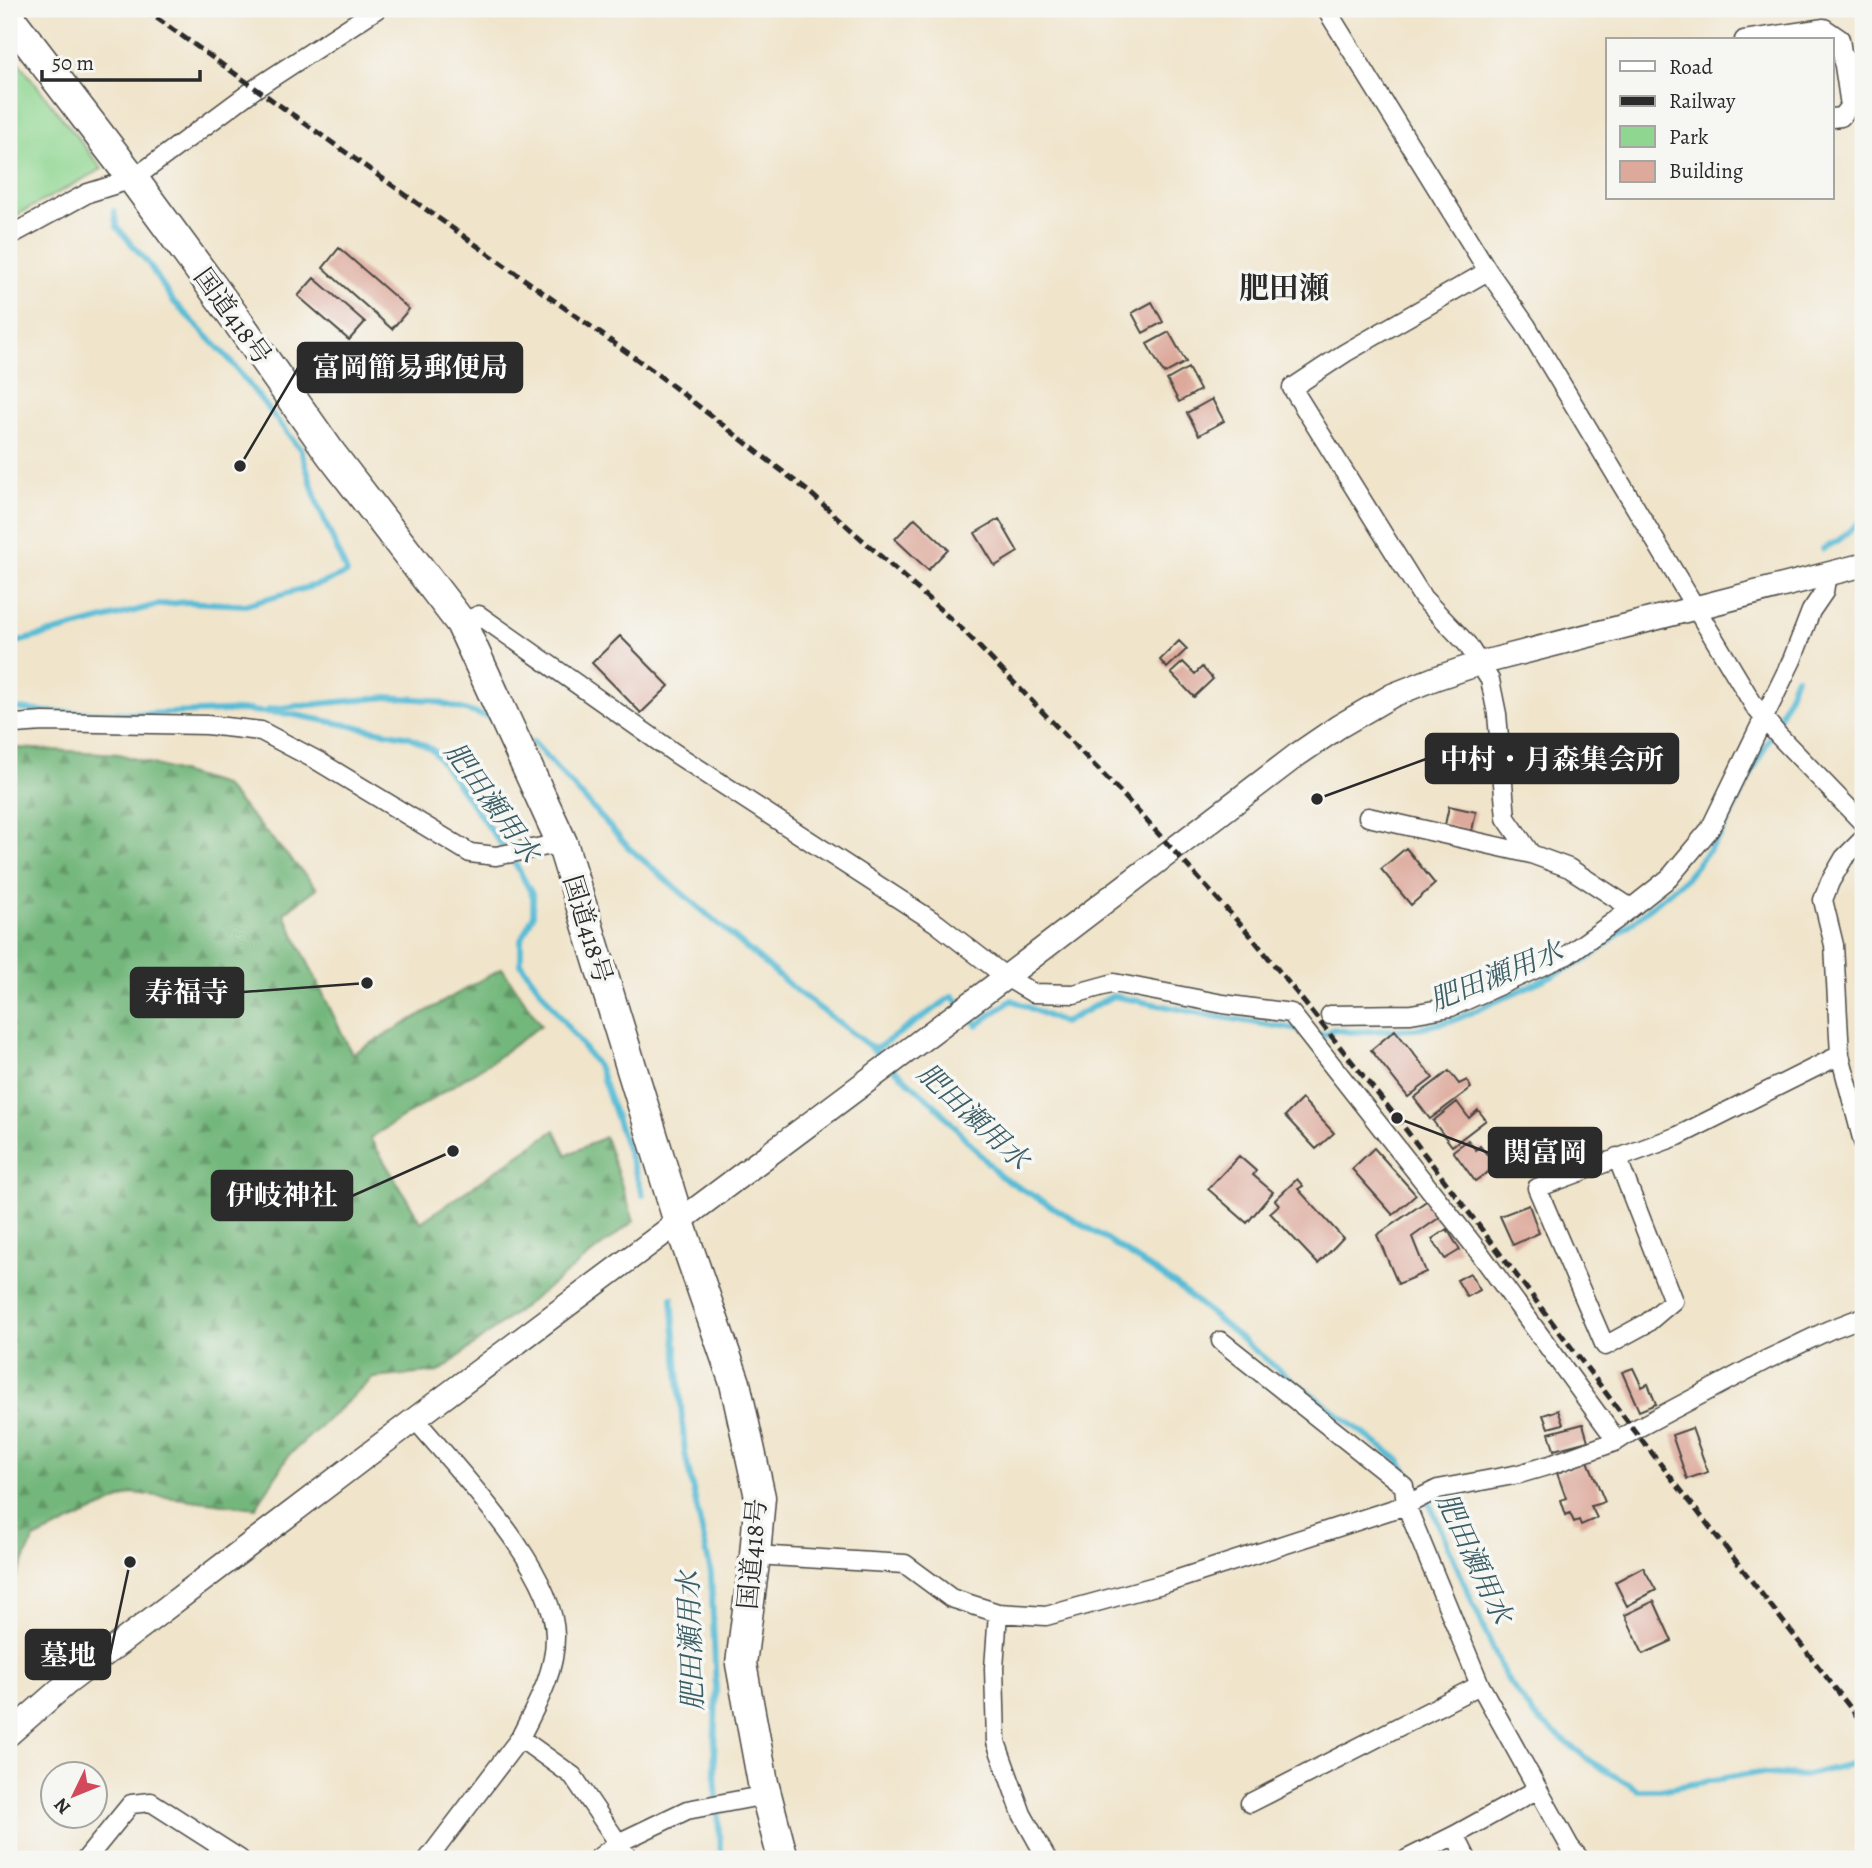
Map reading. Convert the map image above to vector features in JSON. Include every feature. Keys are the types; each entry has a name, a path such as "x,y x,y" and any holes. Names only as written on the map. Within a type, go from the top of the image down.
{"highway":[{"name":"国道418号","path":"9,17 133,179 331,454 461,623 562,843 679,1222 735,1383 760,1497 741,1664 766,1795 783,1859"}],"street":[{"path":"9,236 88,193 133,179 256,88 377,9"},
{"path":"1326,9 1488,271 1525,325 1763,718 1863,823"},
{"path":"1757,38 1824,28 1840,39 1850,106 1841,117 1834,118"},
{"path":"1843,63 1863,60"},
{"path":"1488,271 1357,346 1292,388 1423,598 1467,644 1490,680 1497,714 1506,818 1531,854"},
{"path":"9,1734 66,1684 415,1419 1006,977 1297,755 1338,727 1393,695 1481,663 1863,565"},
{"path":"1330,1015 1410,1014 1451,1007 1567,955 1669,878 1710,829 1792,660 1811,611 1824,592 1827,573"},
{"path":"461,623 479,615 676,754 936,923 1006,977 1033,993 1074,994 1114,983 1223,1004 1291,1013 1479,1252 1618,1441"},
{"path":"11,725 43,722 207,725 261,731 318,761 470,853 496,856 562,843"},
{"path":"1367,817 1531,854 1569,869 1631,908"},
{"path":"1863,839 1844,858 1830,881 1823,900 1834,945 1840,1055 1863,1142"},
{"path":"1617,1157 1673,1301 1647,1323 1605,1346 1537,1188 1617,1157 1678,1136 1840,1055"},
{"path":"755,1555 905,1564 951,1598 998,1613 1046,1616 1166,1583 1406,1505 1438,1489 1519,1474 1618,1441 1766,1360 1829,1330 1861,1322"},
{"path":"1221,1341 1404,1486 1406,1505 1480,1685 1570,1847 1580,1859"},
{"path":"415,1419 520,1546 546,1592 555,1636 548,1682 520,1738 428,1859"},
{"path":"998,1613 994,1668 996,1742 1022,1814 1047,1859"},
{"path":"1250,1803 1480,1685"},
{"path":"520,1738 573,1776 629,1859"},
{"path":"1407,1859 1538,1789"},
{"path":"597,1859 618,1843 687,1810 766,1795"},
{"path":"86,1859 131,1804 151,1802 240,1859"},
{"path":"1455,1835 1467,1859"}],"green space":[{"path":"9,50 102,169 9,219"},
{"path":"17,748 119,754 223,785 317,888 284,913 352,1054 502,968 541,1025 494,1060 370,1138 421,1222 555,1130 567,1155 605,1137 634,1221 439,1372 373,1378 288,1456 256,1508 133,1493 34,1539 13,1584 9,1582 9,754"}],"building":[{"path":"339,248 409,309 392,329 323,268"},
{"path":"314,278 365,322 349,340 298,296"},
{"path":"1152,302 1163,322 1143,333 1132,313"},
{"path":"1169,332 1186,362 1164,374 1147,344"},
{"path":"1188,368 1200,390 1179,402 1167,380"},
{"path":"1212,399 1224,421 1199,435 1187,413"},
{"path":"915,518 948,549 928,570 895,539"},
{"path":"999,519 1018,552 995,566 975,533"},
{"path":"620,636 669,686 641,713 592,663"},
{"path":"1179,641 1187,649 1167,668 1160,660"},
{"path":"1183,662 1195,674 1202,667 1213,679 1194,697 1171,673"},
{"path":"1449,806 1476,812 1472,831 1445,825"},
{"path":"1406,848 1435,884 1411,905 1381,869"},
{"path":"1395,1030 1433,1078 1408,1097 1371,1050"},
{"path":"1449,1071 1459,1084 1467,1080 1471,1088 1430,1119 1414,1098"},
{"path":"1302,1099 1334,1133 1316,1149 1285,1116"},
{"path":"1457,1102 1469,1118 1478,1110 1486,1120 1452,1146 1433,1121"},
{"path":"1468,1140 1476,1150 1480,1146 1496,1166 1475,1181 1453,1151"},
{"path":"1374,1148 1416,1195 1393,1215 1352,1169"},
{"path":"1239,1156 1256,1171 1253,1175 1273,1192 1247,1223 1208,1189"},
{"path":"1297,1179 1303,1186 1298,1189 1343,1238 1318,1264 1270,1213 1279,1205 1275,1200"},
{"path":"1428,1200 1440,1217 1412,1237 1426,1272 1398,1284 1377,1235"},
{"path":"1529,1205 1539,1233 1513,1245 1500,1216"},
{"path":"1447,1229 1460,1250 1445,1259 1432,1239"},
{"path":"1470,1273 1480,1290 1467,1297 1457,1280"},
{"path":"1633,1368 1642,1387 1648,1384 1656,1404 1639,1411 1622,1372"},
{"path":"1558,1410 1563,1424 1548,1428 1543,1415"},
{"path":"1583,1424 1588,1441 1554,1450 1549,1433"},
{"path":"1692,1428 1708,1472 1687,1479 1672,1435"},
{"path":"1588,1461 1605,1502 1591,1506 1597,1518 1581,1525 1579,1520 1574,1522 1570,1513 1566,1515 1561,1500 1566,1498 1557,1473"},
{"path":"1643,1567 1656,1590 1627,1606 1615,1582"},
{"path":"1654,1601 1672,1641 1643,1654 1625,1615"}],"waterway":[{"path":"9,644 157,605 186,602 245,605 323,583 347,573 318,505 301,450 228,358 173,301 148,263 117,227 114,211"},
{"name":"肥田瀬用水","path":"1823,549 1839,540 1863,519"},
{"name":"肥田瀬用水","path":"1311,1032 1326,1035 1333,1029 1350,1032 1416,1029 1457,1019 1588,959 1686,878 1720,836 1778,721 1796,677"},
{"name":"肥田瀬用水","path":"269,709 388,697 431,700 488,717"},
{"name":"肥田瀬用水","path":"9,708 47,712 144,714 251,710"},
{"name":"肥田瀬用水","path":"249,711 290,714 410,737 433,750 516,865 533,896 533,916 521,940 521,964 599,1068 643,1195"},
{"name":"肥田瀬用水","path":"533,742 629,848 798,992 867,1044 885,1061"},
{"name":"肥田瀬用水","path":"872,1047 876,1049 953,996 977,1025 1012,1000 1063,1023 1113,996 1300,1030"},
{"name":"肥田瀬用水","path":"893,1068 934,1104 1000,1176 1103,1237 1176,1285 1280,1371 1399,1460 1431,1507 1505,1676 1534,1716 1590,1761 1638,1790 1660,1790 1752,1773 1803,1776 1863,1761"},
{"name":"肥田瀬用水","path":"672,1298 685,1453 711,1573 716,1691 714,1758 723,1859"}],"railway":[{"path":"144,9 652,370 809,492 962,629 1124,796 1251,936 1397,1118 1634,1430 1863,1724"}],"place":[{"name":"富岡簡易郵便局","path":"240,466"},
{"name":"中村・月森集会所","path":"1317,799"},
{"name":"寿福寺","path":"367,983"},
{"name":"関富岡","path":"1397,1118"},
{"name":"伊岐神社","path":"453,1151"},
{"name":"墓地","path":"130,1562"}],"district":[{"name":"肥田瀬","path":"1284,288"}]}
